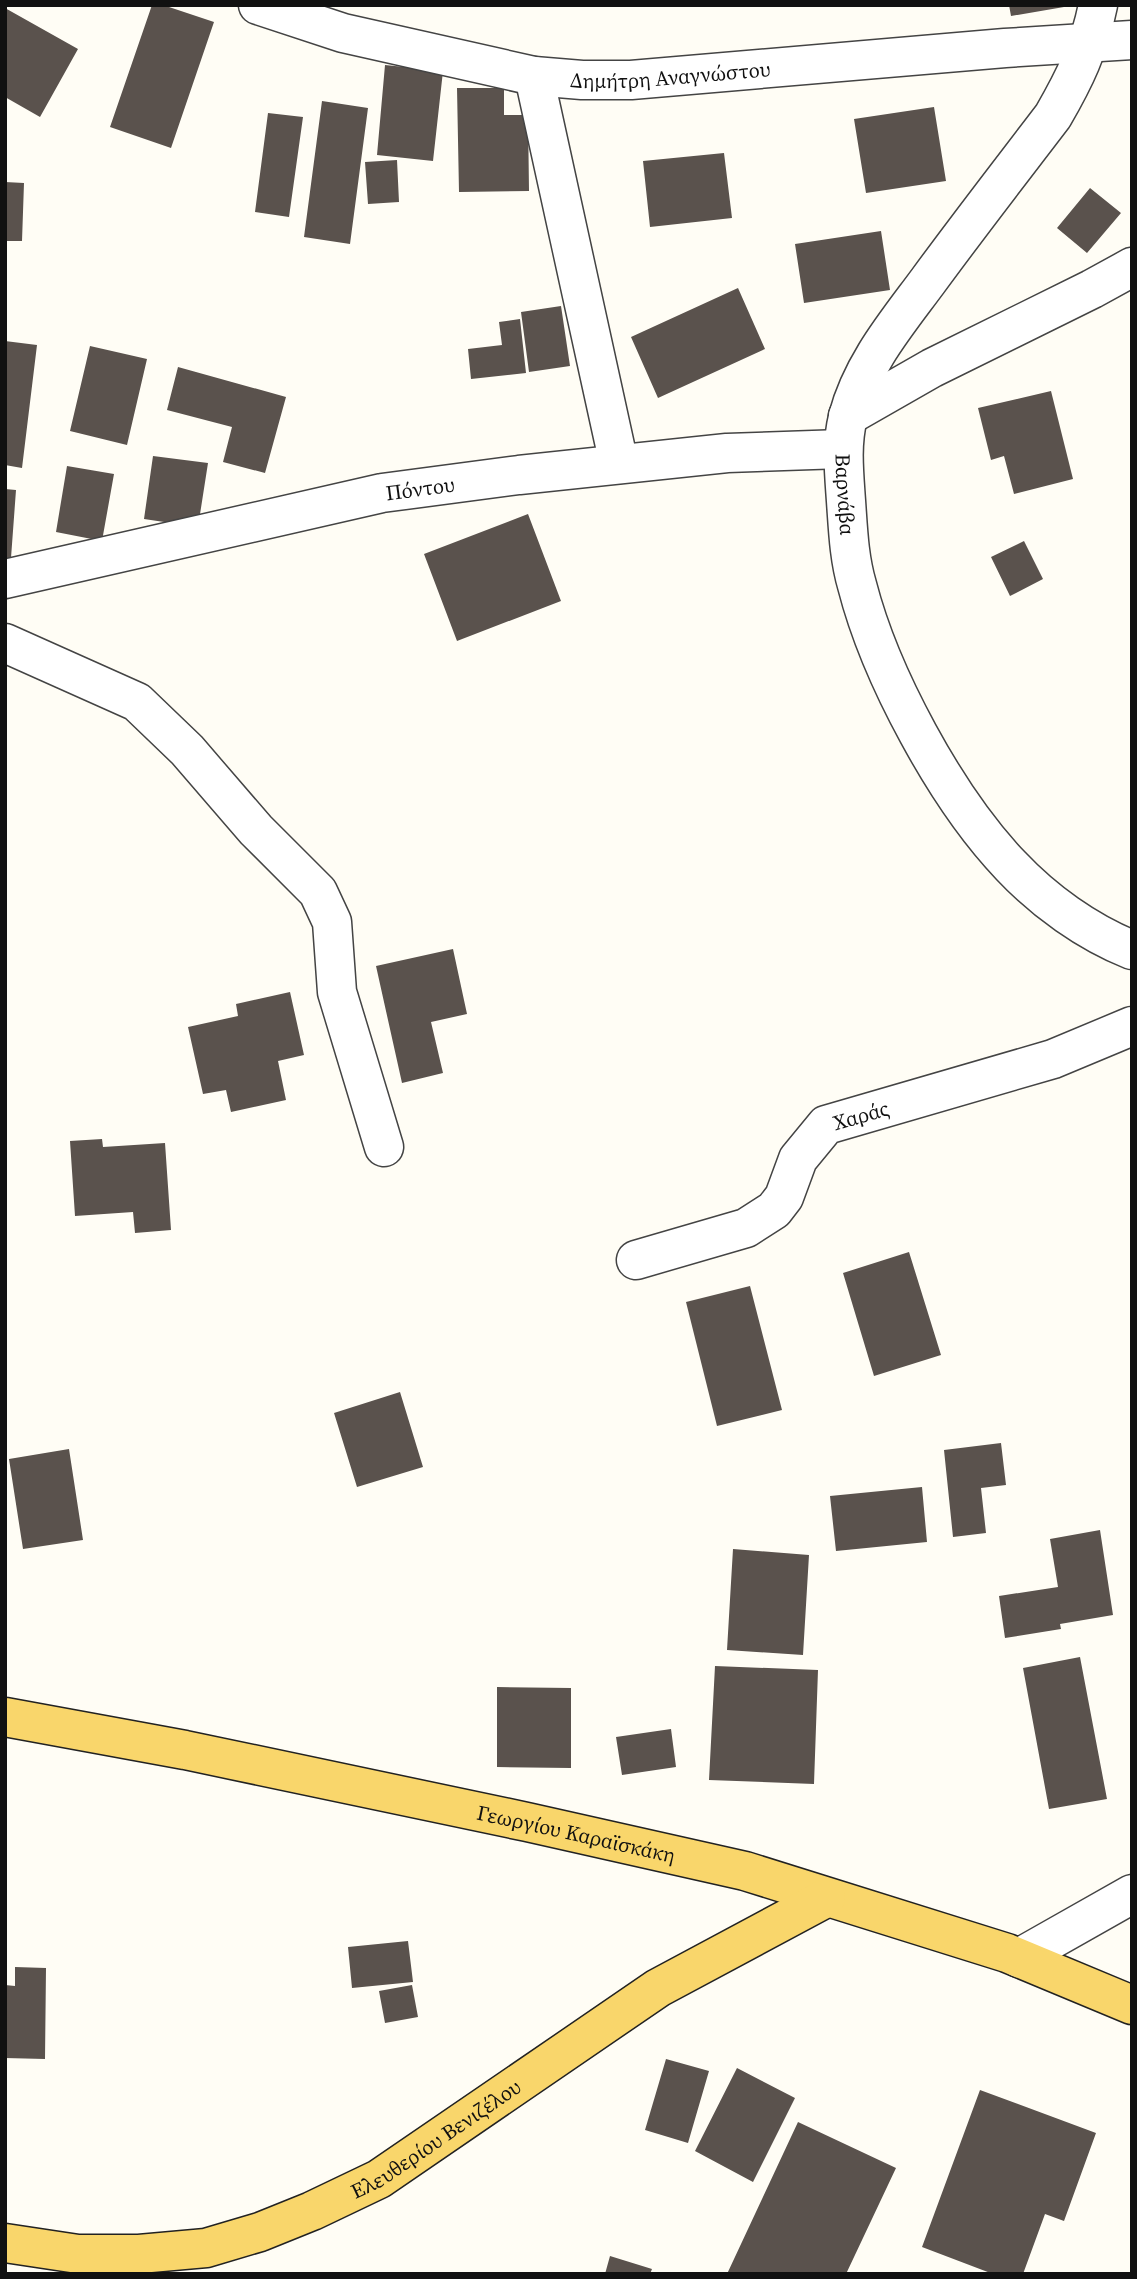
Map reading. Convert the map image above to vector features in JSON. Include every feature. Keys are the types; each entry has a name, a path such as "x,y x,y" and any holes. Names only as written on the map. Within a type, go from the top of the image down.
{"main road":[{"name":"Γεωργίου Καραϊσκάκη","path":"5,1717 185,1750 745,1871 1019,1958 1132,2005"},
{"name":"Ελευθερίου Βενιζέλου","path":"5,2243 78,2254 139,2255 205,2248 260,2232 312,2211 379,2179 658,1989 826,1898"}],"street":[{"name":"Δημήτρη Αναγνώστου","path":"258,5 343,33 534,76 582,80 631,80 1094,23 1132,40"},
{"name":"Βαρνάβα","path":"1094,23 1073,80 1053,116 883,341 860,384 845,432 848,538 857,585 887,672 926,746 972,819 1011,867 1061,909 1106,940 1132,950"},
{"path":"534,76 619,464"},
{"path":"845,432 932,368 1132,267"},
{"name":"Πόντου","path":"5,579 382,493 727,453 845,432"},
{"path":"5,643 137,702 187,750 256,830 318,892 332,922 337,992 384,1147"},
{"name":"Χαράς","path":"636,1260 746,1228 774,1210 784,1197 798,1158 826,1125 1053,1059 1132,1027"},
{"path":"1019,1958 1132,1894"}],"building":[{"path":"152,5 163,5 214,22 171,148 110,127"},
{"path":"1009,5 1064,5 1064,7 1011,16"},
{"path":"5,8 78,49 40,117 5,97"},
{"path":"385,65 443,71 433,161 377,155"},
{"path":"457,88 504,88 504,115 528,115 529,191 459,192"},
{"path":"322,101 368,108 350,244 304,237"},
{"path":"934,107 946,181 866,193 854,119"},
{"path":"268,113 303,117 289,217 255,212"},
{"path":"724,153 732,218 650,227 643,161"},
{"path":"397,160 399,202 368,204 365,162"},
{"path":"5,182 24,183 22,241 5,241"},
{"path":"1090,188 1121,213 1087,253 1057,228"},
{"path":"881,231 890,290 804,303 795,244"},
{"path":"738,288 765,349 658,398 631,337"},
{"path":"561,306 570,366 529,372 521,312"},
{"path":"520,319 526,373 471,379 468,349 502,345 499,322"},
{"path":"5,341 37,345 22,468 5,465"},
{"path":"90,346 147,359 127,445 70,431"},
{"path":"178,367 286,397 265,473 223,462 232,427 167,410"},
{"path":"1051,391 1073,479 1014,494 1004,456 991,460 978,408"},
{"path":"153,456 208,463 198,527 144,519"},
{"path":"67,466 114,474 102,541 56,532"},
{"path":"5,489 16,490 11,558 5,558"},
{"path":"528,514 561,601 457,641 424,554"},
{"path":"1024,541 1043,579 1010,596 991,557"},
{"path":"453,949 467,1014 431,1022 443,1073 402,1083 376,966"},
{"path":"290,992 304,1055 278,1061 286,1100 231,1112 226,1090 203,1094 188,1027 238,1016 236,1004"},
{"path":"102,1139 103,1147 165,1143 171,1230 135,1233 133,1212 75,1216 70,1141"},
{"path":"909,1252 941,1355 874,1376 843,1273"},
{"path":"750,1286 782,1410 717,1426 686,1302"},
{"path":"400,1392 423,1467 357,1487 334,1413"},
{"path":"1001,1443 1006,1485 981,1488 986,1533 953,1537 944,1450"},
{"path":"69,1449 83,1540 23,1549 9,1459"},
{"path":"922,1487 927,1542 836,1551 830,1496"},
{"path":"1100,1530 1113,1615 1060,1624 1061,1629 1005,1638 999,1596 1058,1587 1050,1539"},
{"path":"733,1549 809,1555 803,1655 727,1650"},
{"path":"1080,1657 1107,1799 1049,1809 1023,1668"},
{"path":"715,1666 818,1670 814,1784 709,1780"},
{"path":"497,1687 571,1688 571,1768 497,1767"},
{"path":"671,1729 676,1767 622,1775 616,1737"},
{"path":"408,1941 413,1982 352,1988 348,1947"},
{"path":"15,1967 46,1968 45,2059 5,2058 5,1985 15,1986"},
{"path":"412,1985 418,2017 385,2023 379,1991"},
{"path":"666,2059 709,2071 688,2143 645,2130"},
{"path":"737,2068 795,2098 753,2182 695,2151"},
{"path":"980,2090 1096,2133 1064,2221 1045,2214 1023,2274 993,2274 922,2247"},
{"path":"798,2122 896,2168 846,2274 727,2274"},
{"path":"610,2256 652,2269 650,2274 605,2274"}]}
